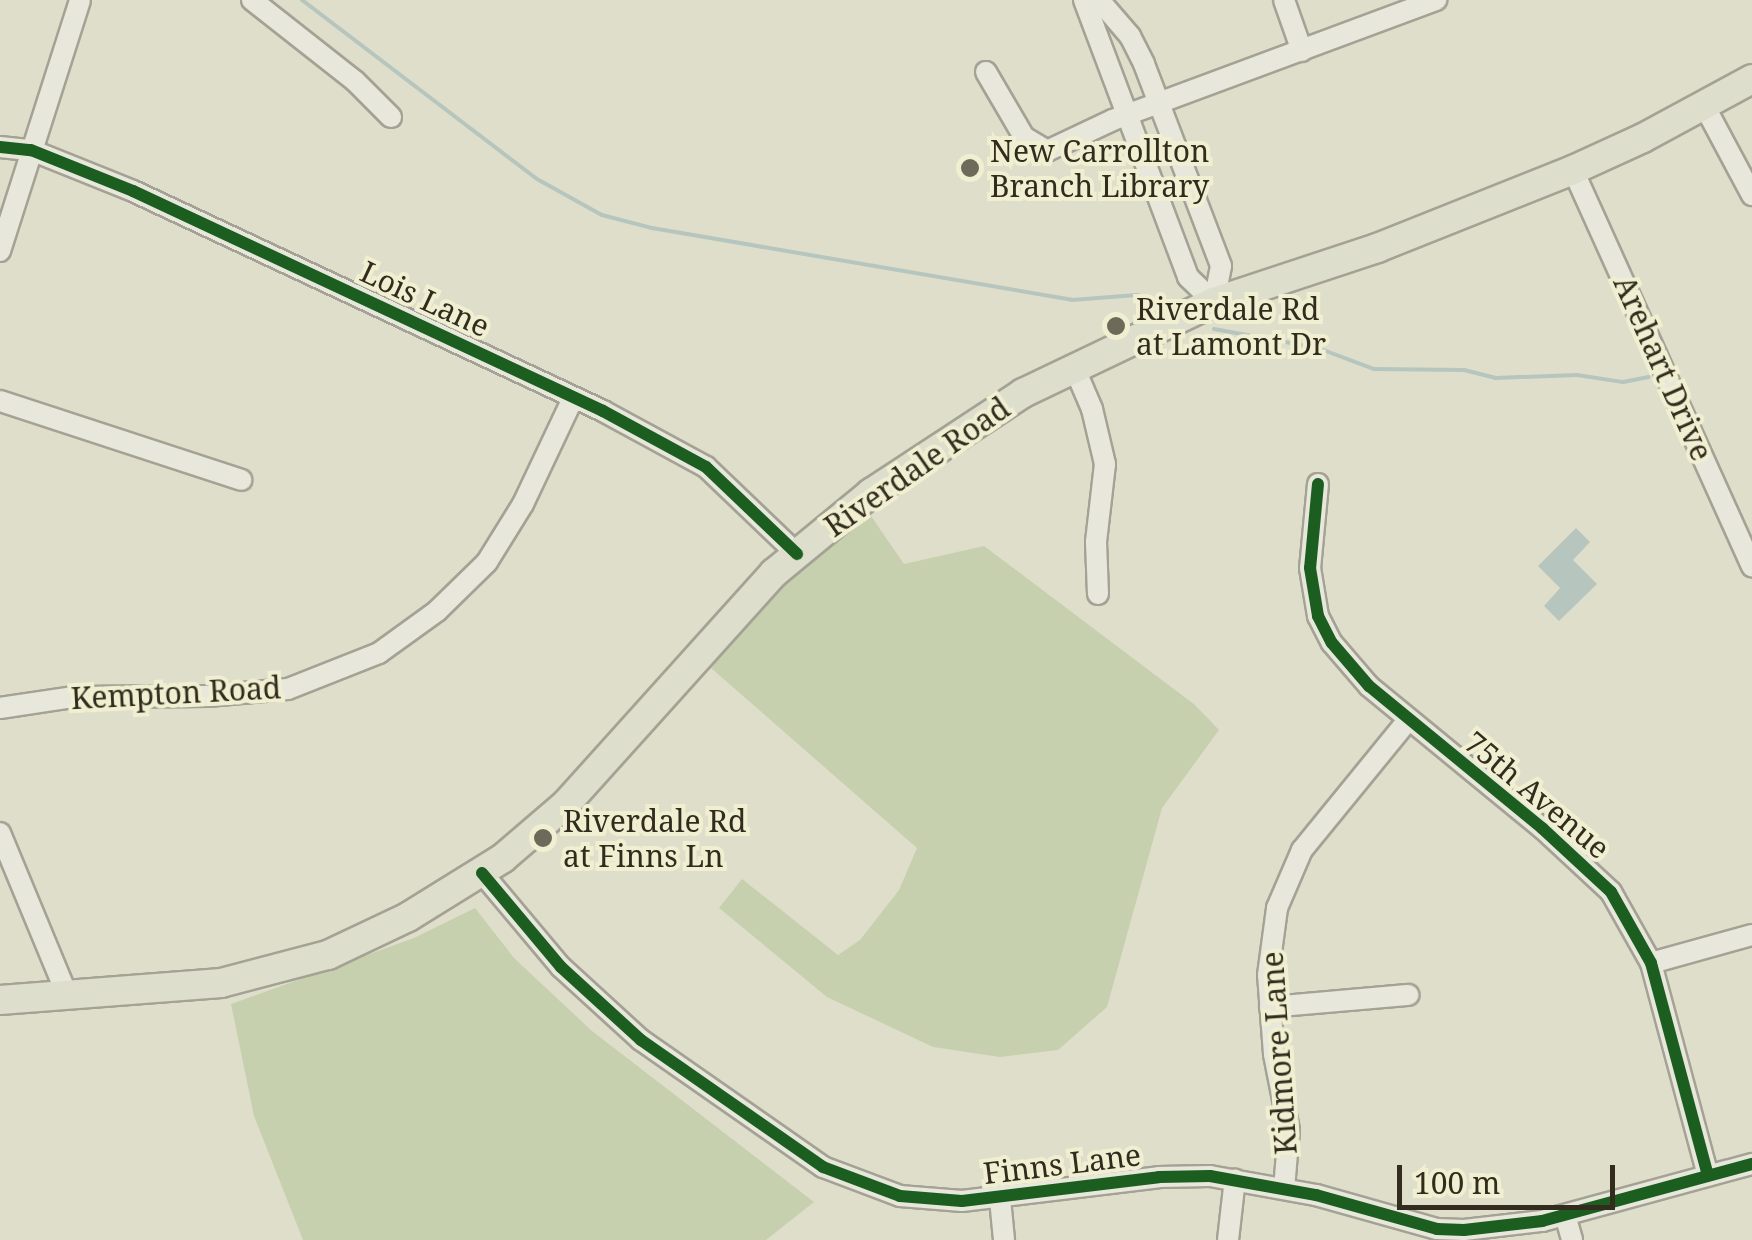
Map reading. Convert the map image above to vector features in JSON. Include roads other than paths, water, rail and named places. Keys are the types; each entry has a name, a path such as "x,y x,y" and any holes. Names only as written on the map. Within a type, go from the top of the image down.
{"main road":[{"name":"Riverdale Road","path":"0,1000 190,988 302,964 354,945 482,872 577,792 734,612 797,554 935,448 1074,366 1214,302 1378,248 1572,170 1705,107 1752,79"}],"street":[{"path":"0,251 80,0"},
{"path":"252,0 355,81 391,116"},
{"path":"1084,0 1188,277 1214,302"},
{"path":"1100,0 1130,36 1221,266 1214,302"},
{"path":"1284,0 1302,50"},
{"path":"986,72 1024,137 1041,150 1055,150 1126,114 1436,0"},
{"path":"1705,107 1752,195"},
{"name":"Lois Lane","path":"0,147 32,150 199,221 573,398 706,468 797,554"},
{"name":"Arehart Drive","path":"1572,170 1598,217 1752,567"},
{"path":"1074,366 1092,409 1105,464 1096,542 1098,594"},
{"name":"Kempton Road","path":"0,708 74,696 208,696 288,689 379,653 437,611 487,562 523,504 573,398"},
{"path":"0,401 240,480"},
{"name":"75th Avenue","path":"1318,484 1309,552 1318,616 1354,671 1585,866 1610,892 1651,963 1708,1175"},
{"name":"Kidmore Lane","path":"1284,1188 1289,1130 1270,1008 1272,930 1291,871 1327,814 1408,720"},
{"path":"0,833 68,998"},
{"name":"Finns Lane","path":"482,872 538,942 620,1022 798,1152 839,1176 888,1193 941,1201 1000,1199 1159,1177 1235,1180 1284,1188 1436,1235 1514,1227 1752,1164"},
{"path":"1651,963 1752,935"},
{"path":"1270,1008 1408,996"},
{"name":"Kidmore Lane","path":"1228,1240 1235,1180"},
{"path":"1000,1199 1004,1240"},
{"path":"1565,1215 1572,1240"}],"waterway":[{"path":"302,0 537,179 602,215 652,228 1072,300 1137,295 1167,304"},
{"path":"1214,329 1318,348 1374,369 1464,370 1495,378 1577,375 1623,382 1649,377"}],"place":[{"name":"New Carrollton Branch Library","path":"970,168"},
{"name":"Riverdale Rd at Lamont Dr","path":"1116,326"},
{"name":"Riverdale Rd at Finns Ln","path":"543,838"}]}
